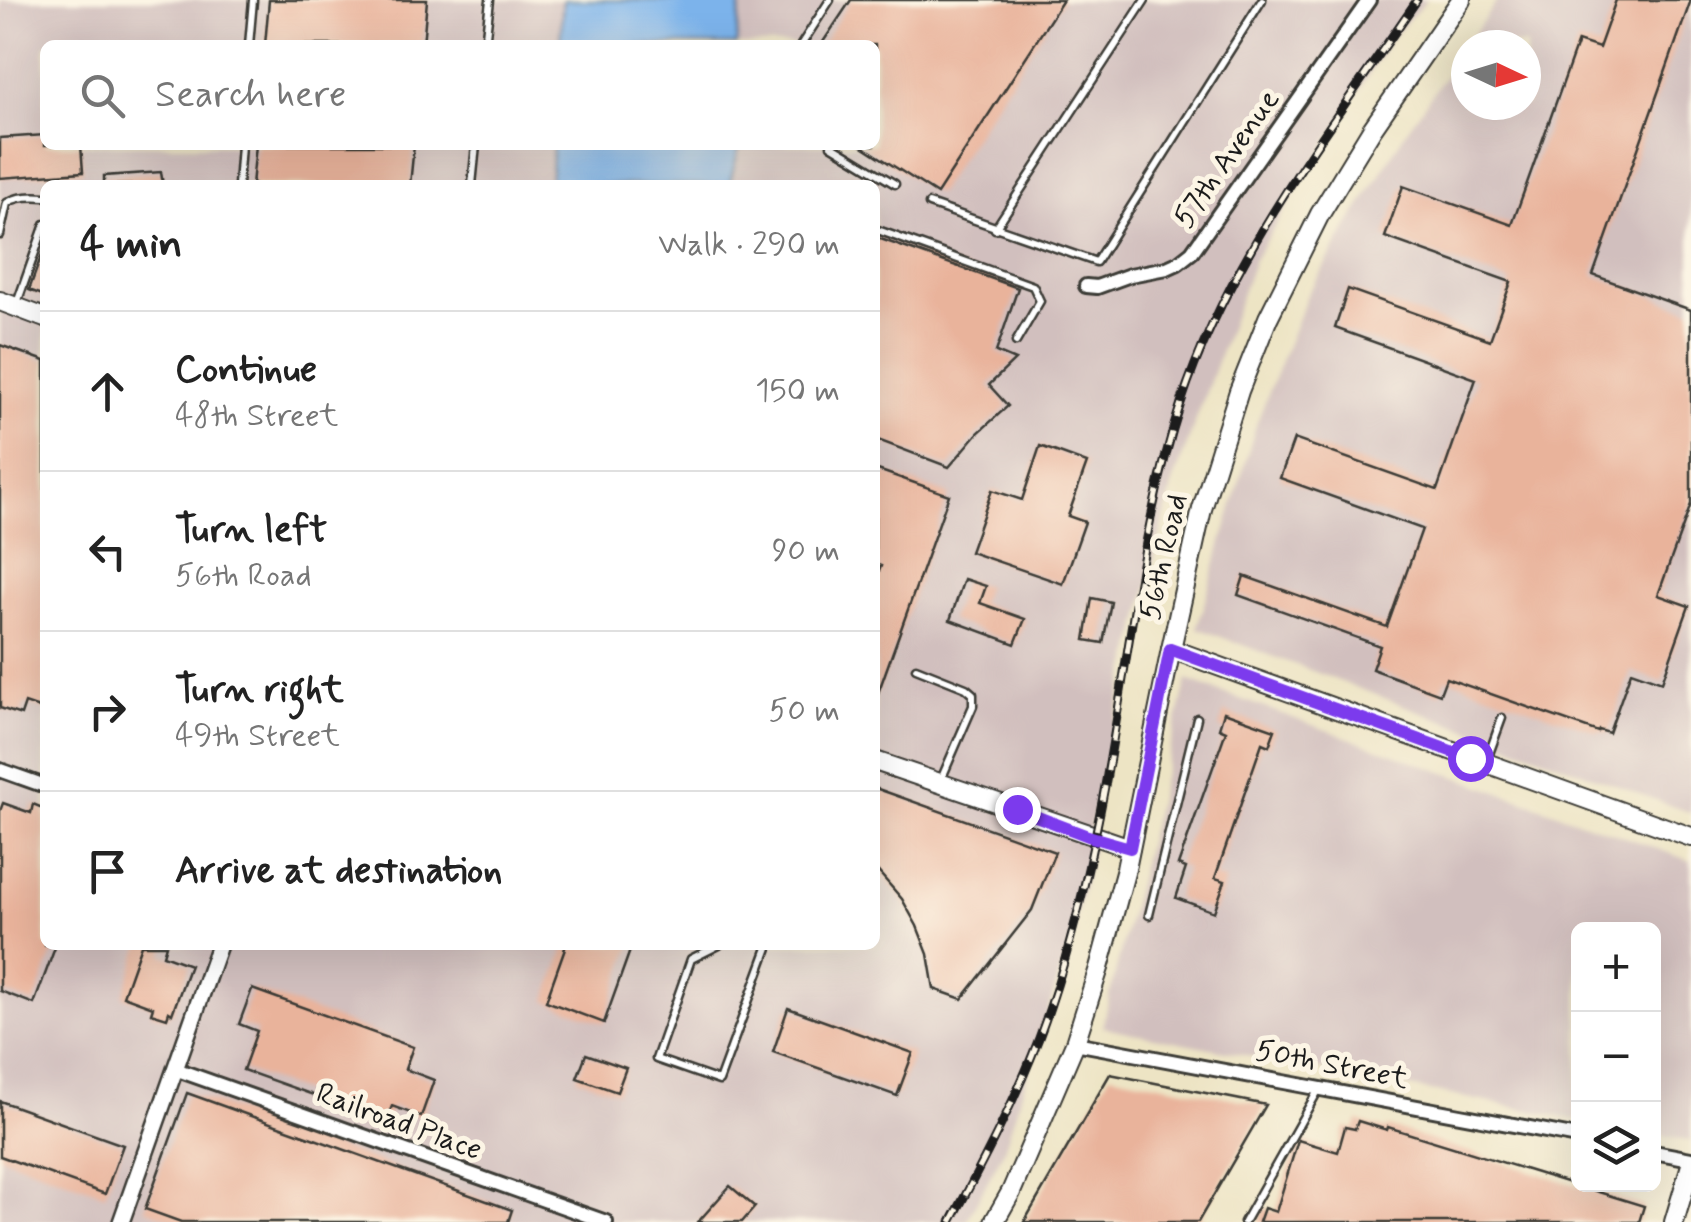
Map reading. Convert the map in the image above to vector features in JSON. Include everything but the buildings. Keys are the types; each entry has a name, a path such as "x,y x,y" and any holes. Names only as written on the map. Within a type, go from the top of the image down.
{"main road":[{"name":"56th Road","path":"994,1222 1076,1043 1109,932 1170,649 1214,467 1239,391 1268,318 1338,183 1461,0"},
{"path":"8,304 40,316"},
{"path":"1170,649 1691,838"},
{"path":"880,763 1130,848"},
{"path":"1674,1222 1691,1162"}],"street":[{"name":"57th Avenue","path":"1086,286 1097,287 1122,277 1167,268 1192,252 1369,0"},
{"path":"0,770 40,784"},
{"path":"120,1222 217,950"},
{"name":"50th Street","path":"1076,1043 1571,1136"},
{"name":"Railroad Place","path":"175,1068 606,1222"},
{"path":"1661,1154 1691,1162"}],"lane":[{"path":"249,40 253,0"},
{"path":"486,40 490,0"},
{"path":"803,40 830,0"},
{"path":"995,229 1145,0"},
{"path":"928,204 1096,262 1262,0"},
{"path":"238,180 241,150"},
{"path":"472,180 476,150"},
{"path":"839,150 895,184"},
{"path":"0,235 7,203 40,197"},
{"path":"880,230 1032,286 1040,301 1016,342"},
{"path":"8,304 40,235"},
{"path":"916,668 973,694 974,706 939,783"},
{"path":"1149,915 1198,718"},
{"path":"1486,764 1502,718"},
{"path":"709,950 691,959 656,1060 718,1081 767,950"},
{"path":"1244,1222 1320,1088"}],"shaded area":[{"path":"0,0 563,0 560,40 40,40 40,150 553,150 550,180 40,180 40,950 880,950 880,180 730,180 739,150 880,150 880,40 737,40 741,0 1427,0 1390,40 1254,260 1172,486 1088,835 1095,838 1072,935 1003,1152 966,1222 0,1222"},
{"path":"1498,0 1691,0 1691,813 1197,628 1257,422 1307,295 1406,131 1451,67 1451,120 1541,120 1541,30 1477,30"},
{"path":"1187,680 1691,861 1691,1141 1661,1135 1661,922 1571,922 1571,1119 1102,1027"}],"water":[{"path":"563,0 741,0 737,40 560,40"},
{"path":"553,150 739,150 730,180 550,180"}],"railway":[{"path":"951,1222 1020,1085 1063,965 1105,786 1152,511 1181,403 1226,295 1254,244 1317,144 1417,0"}],"route":[{"path":"1017,809 1130,848 1170,649 1470,758"}]}
